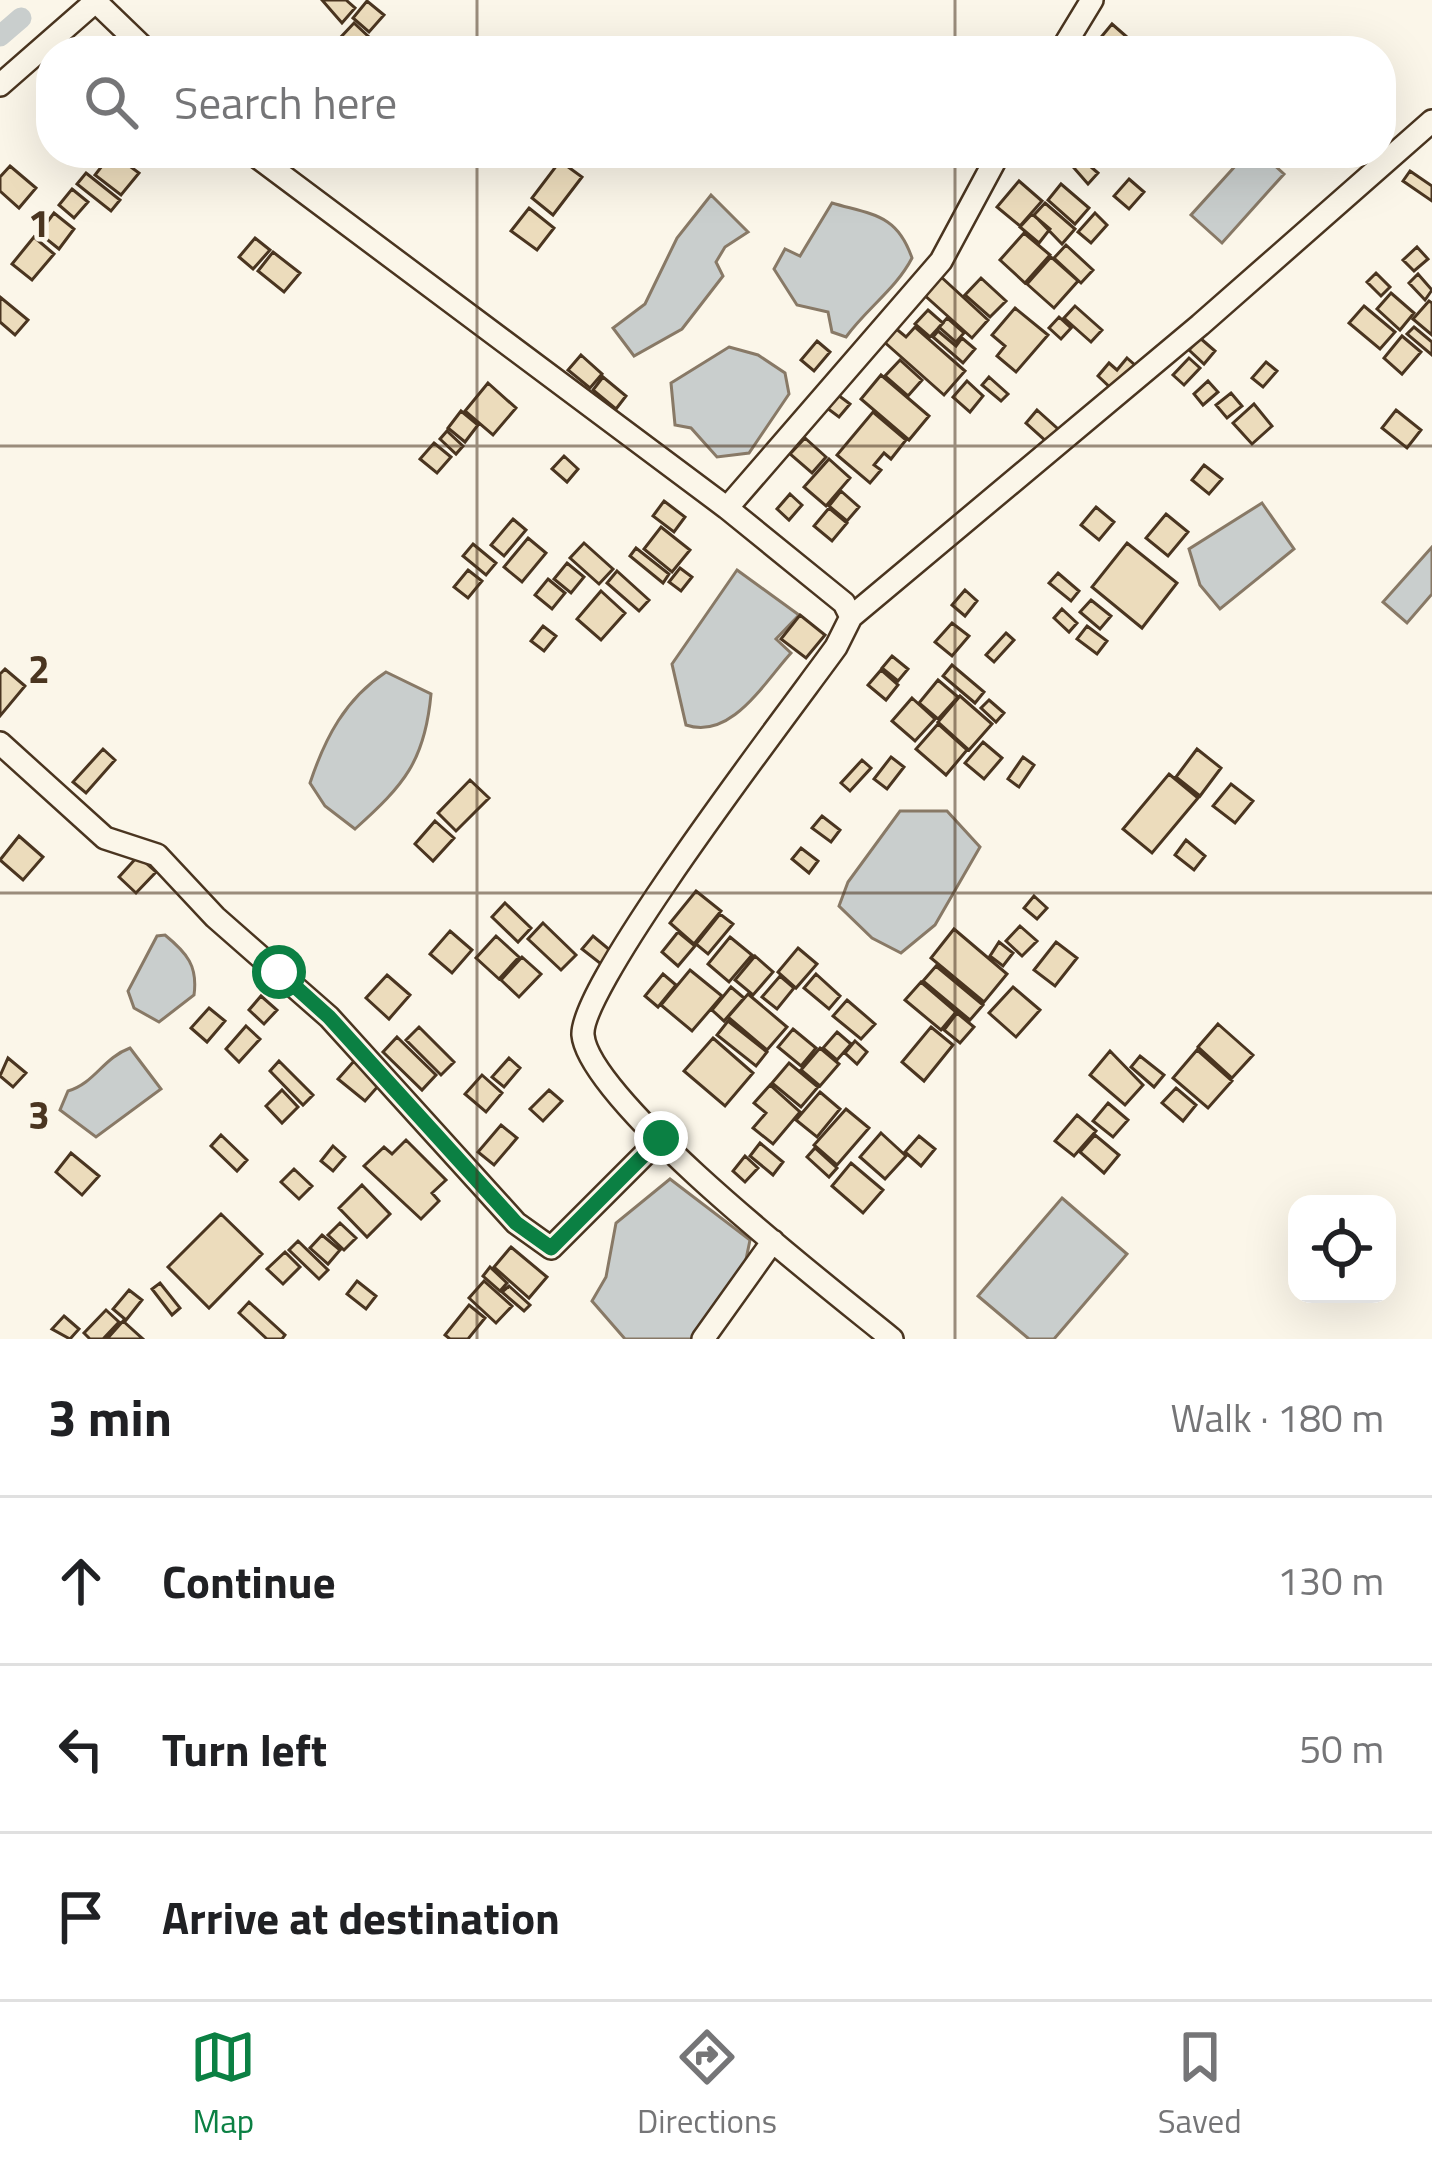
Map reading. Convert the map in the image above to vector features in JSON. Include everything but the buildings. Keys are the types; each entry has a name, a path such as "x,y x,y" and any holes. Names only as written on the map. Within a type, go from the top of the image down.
{"street":[{"path":"1070,36 1092,0"},
{"path":"56,36 95,1 131,36"},
{"path":"0,86 36,54"},
{"path":"1396,153 1432,121"},
{"path":"272,168 727,508 844,603 851,616"},
{"path":"727,508 940,261 991,168"},
{"path":"892,1339 773,1241 622,1103 591,1063 583,1033 589,1003 665,884 836,646 851,616 1200,326 1379,168"},
{"path":"0,742 105,838 157,854 215,917 329,1017 516,1223 551,1248 661,1138"},
{"path":"703,1339 773,1241"}],"shaded area":[{"path":"1233,168 1277,168 1284,174 1222,243 1191,215"},
{"path":"711,195 748,232 725,247 716,262 723,276 682,329 634,356 613,328 645,304 677,238"},
{"path":"832,203 891,224 912,258 846,337 832,332 828,312 797,305 774,269 785,249 800,256"},
{"path":"729,347 758,355 785,373 789,394 749,453 717,457 691,428 675,425 671,383"},
{"path":"1262,503 1294,549 1220,609 1200,585 1189,549"},
{"path":"1432,547 1432,594 1407,623 1383,602"},
{"path":"737,570 799,615 776,639 791,653 732,717 702,727 686,725 672,664"},
{"path":"386,672 431,694 428,717 409,770 355,829 325,806 310,783 338,721 359,694"},
{"path":"900,811 947,811 980,847 935,925 901,953 872,938 839,906 848,882"},
{"path":"165,935 189,961 195,985 194,995 159,1022 134,1008 128,991 157,936"},
{"path":"130,1048 161,1089 96,1137 60,1110 68,1091"},
{"path":"670,1179 750,1240 744,1269 691,1339 625,1339 592,1301 606,1277 616,1223"},
{"path":"1062,1198 1127,1254 1054,1339 1029,1339 978,1296"}],"waterway":[{"path":"0,36 21,18"}],"route":[{"path":"279,972 329,1017 516,1223 551,1248 661,1138"}]}
